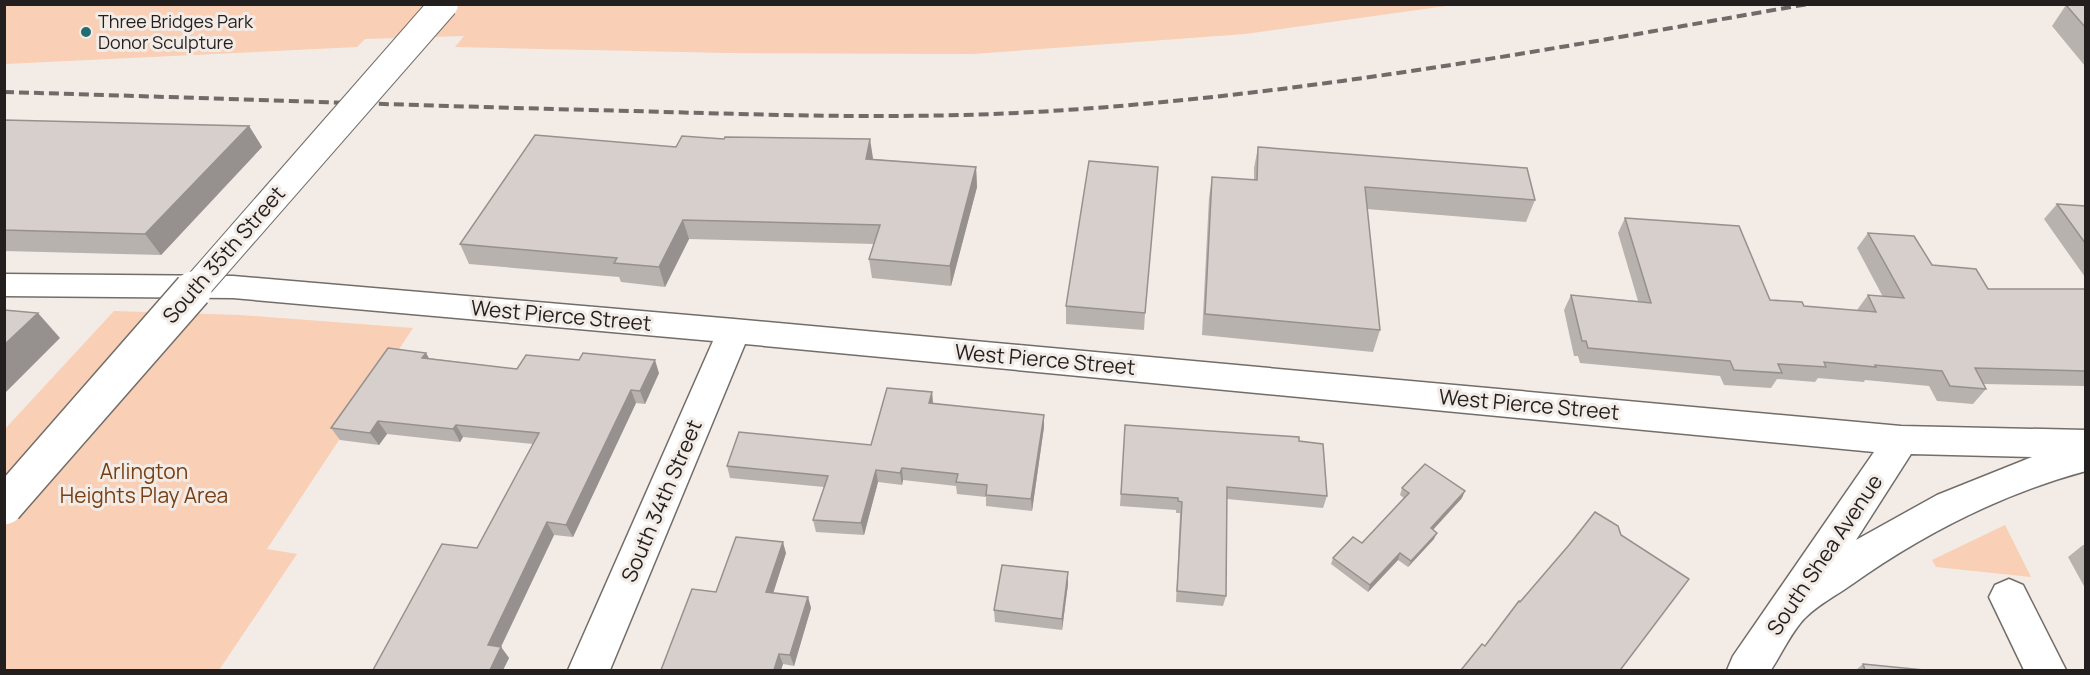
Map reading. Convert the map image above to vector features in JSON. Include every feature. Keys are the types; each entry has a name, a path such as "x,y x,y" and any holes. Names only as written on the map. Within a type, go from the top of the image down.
{"street":[{"name":"South 35th Street","path":"4,506 444,4"},
{"name":"West Pierce Street","path":"4,285 233,287 734,331 1901,440 2085,444"},
{"name":"South 34th Street","path":"590,670 734,331"},
{"name":"South Shea Avenue","path":"1748,670 1901,440"},
{"path":"1791,605 1875,548 1950,506 2033,472 2085,456"},
{"path":"2009,597 2045,670"}],"green space":[{"path":"5,4 1453,5 1245,34 973,54 729,53 455,47 464,36 365,39 357,47 5,64"},
{"name":"Arlington Heights Play Area","path":"114,311 240,315 413,328 267,549 297,554 219,670 5,670 4,430"},
{"path":"2005,525 2031,577 1936,567 1932,560"}],"building":[{"path":"2085,4 2085,27 2066,5"},
{"path":"4,120 249,126 145,234 4,230"},
{"path":"535,135 676,147 682,136 724,139 725,137 870,139 866,159 976,167 950,266 869,259 880,225 683,220 659,267 614,263 617,258 460,244"},
{"path":"1258,147 1527,168 1535,200 1365,187 1380,330 1205,314 1212,177 1257,180"},
{"path":"1089,161 1158,167 1145,313 1066,306"},
{"path":"2057,204 2085,206 2085,243"},
{"path":"1625,218 1739,226 1770,300 1802,302 1804,306 1876,312 1868,295 1904,298 1868,233 1914,236 1932,265 1976,269 1988,289 2085,289 2085,371 1975,368 1986,389 1950,386 1942,371 1824,362 1826,367 1778,364 1782,373 1734,370 1730,361 1588,348 1586,341 1582,341 1571,295 1651,303"},
{"path":"4,310 38,313 4,345"},
{"path":"388,348 426,353 422,358 517,369 526,355 579,360 583,353 655,360 640,391 631,390 566,525 547,522 488,645 501,647 490,670 373,670 442,544 477,548 539,433 456,425 453,429 378,421 370,433 331,428"},
{"path":"887,388 932,392 929,403 1044,415 1031,499 986,495 987,485 956,482 958,474 902,468 900,473 876,470 861,523 813,520 828,476 727,466 739,432 871,445"},
{"path":"1125,425 1299,437 1299,441 1323,444 1327,496 1227,487 1226,596 1177,591 1182,502 1178,501 1178,498 1121,494"},
{"path":"1425,464 1465,491 1431,528 1437,533 1411,561 1400,553 1370,585 1333,558 1353,537 1362,543 1409,493 1402,488"},
{"path":"1595,512 1618,526 1621,535 1689,579 1622,670 1461,670 1482,644 1485,646 1519,601"},
{"path":"736,537 783,542 766,592 808,597 790,655 779,654 774,670 661,670 692,589 716,592"},
{"path":"1002,565 1068,572 1062,619 994,610"},
{"path":"1863,664 1924,670 1865,670"}],"railway":[{"path":"4,92 789,115 999,114 1146,104 1336,82 1525,53 1808,4"}],"place":[{"name":"Three Bridges Park Donor Sculpture","path":"86,32"}]}
